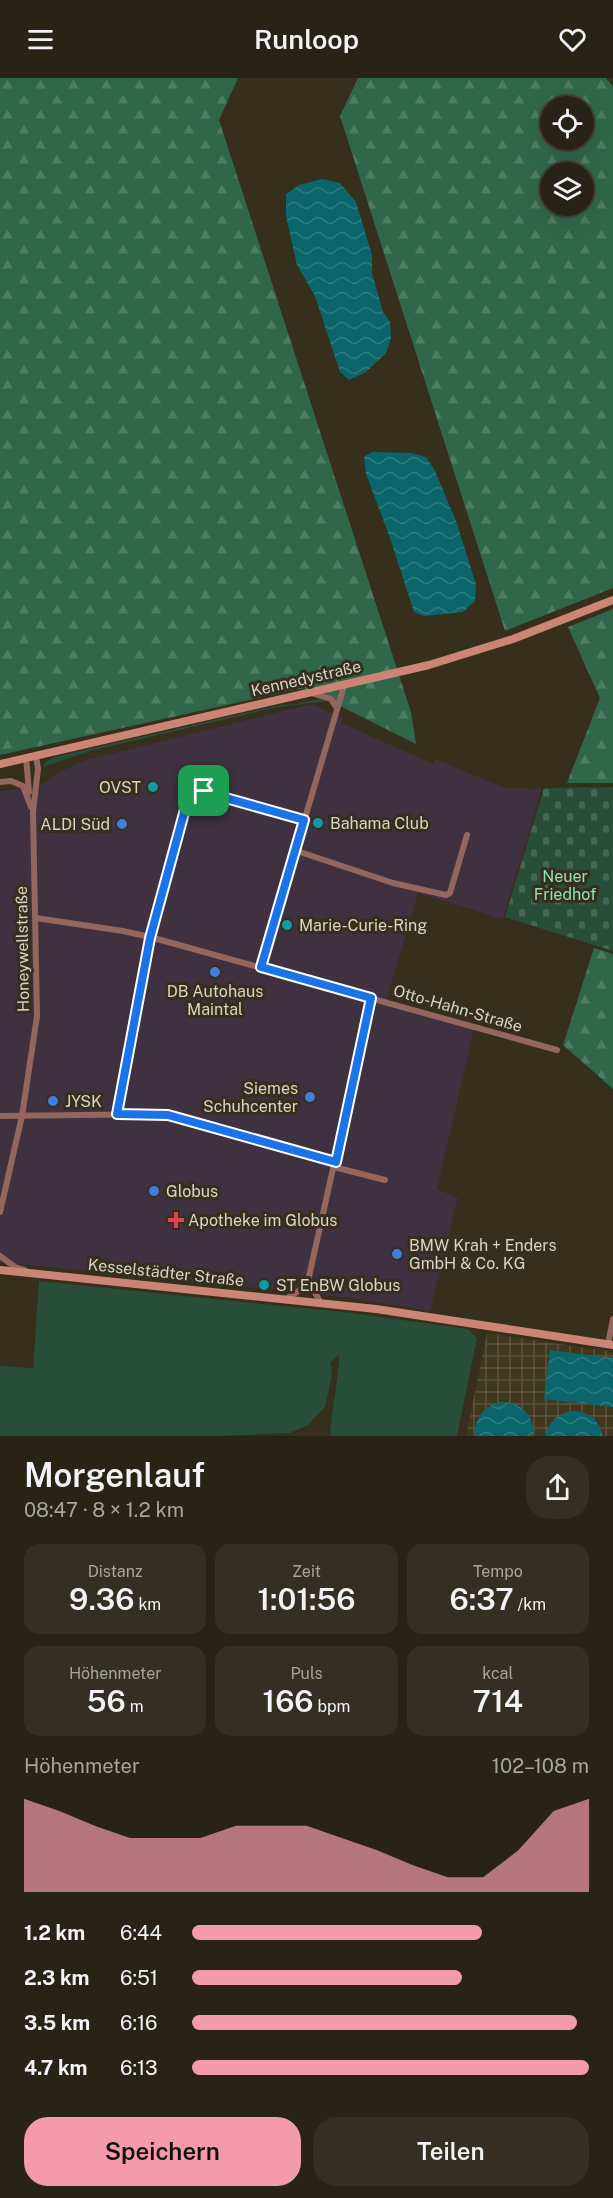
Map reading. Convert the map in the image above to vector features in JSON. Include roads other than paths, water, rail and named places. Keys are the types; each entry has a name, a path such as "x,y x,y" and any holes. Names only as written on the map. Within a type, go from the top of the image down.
{"main road":[{"name":"Kennedystraße","path":"0,764 344,686 462,656 613,600"},
{"name":"Kesselstädter Straße","path":"0,1270 376,1309 610,1345"}],"street":[{"path":"261,967 344,686"},
{"path":"310,693 331,699 337,708"},
{"name":"Honeywellstraße","path":"0,1212 22,1116 38,1008 33,813 38,769 36,755"},
{"path":"26,757 33,813"},
{"path":"0,782 19,783 25,788 30,799"},
{"path":"117,1114 150,938 187,802 193,794 201,791 209,792 304,820"},
{"path":"294,850 393,883 446,895 450,893 467,835"},
{"name":"Otto-Hahn-Straße","path":"36,918 123,931 557,1050"},
{"path":"286,1299 300,1290 308,1281 371,998"},
{"path":"0,1116 168,1115 385,1180"},
{"path":"0,1256 15,1267 34,1273"},
{"path":"308,1281 321,1303"},
{"path":"610,1345 613,1319"}],"water":[{"path":"322,179 340,183 356,202 372,255 372,273 383,312 390,322 391,338 386,353 366,372 349,380 340,372 315,296 297,265 286,216 286,194 299,185"},
{"path":"372,452 411,453 426,457 435,471 456,521 476,584 475,601 463,612 424,616 414,612 366,474 364,457"},
{"path":"550,1350 613,1358 613,1407 544,1399"},
{"path":"499,1402 513,1404 525,1411 533,1428 533,1436 475,1436 476,1424 484,1410"},
{"path":"574,1411 585,1413 593,1418 603,1436 545,1436 555,1418"}],"place":[{"name":"OVST","path":"153,787"},
{"name":"Bahama Club","path":"318,823"},
{"name":"ALDI Süd","path":"122,824"},
{"name":"Marie-Curie-Ring","path":"287,925"},
{"name":"DB Autohaus Maintal","path":"215,972"},
{"name":"Siemes Schuhcenter","path":"310,1097"},
{"name":"JYSK","path":"53,1101"},
{"name":"Globus","path":"154,1191"},
{"name":"Apotheke im Globus","path":"176,1220"},
{"name":"BMW Krah + Enders GmbH & Co. KG","path":"397,1254"},
{"name":"ST EnBW Globus","path":"264,1285"}],"park label":[{"name":"Neuer Friedhof","path":"565,885"}]}
